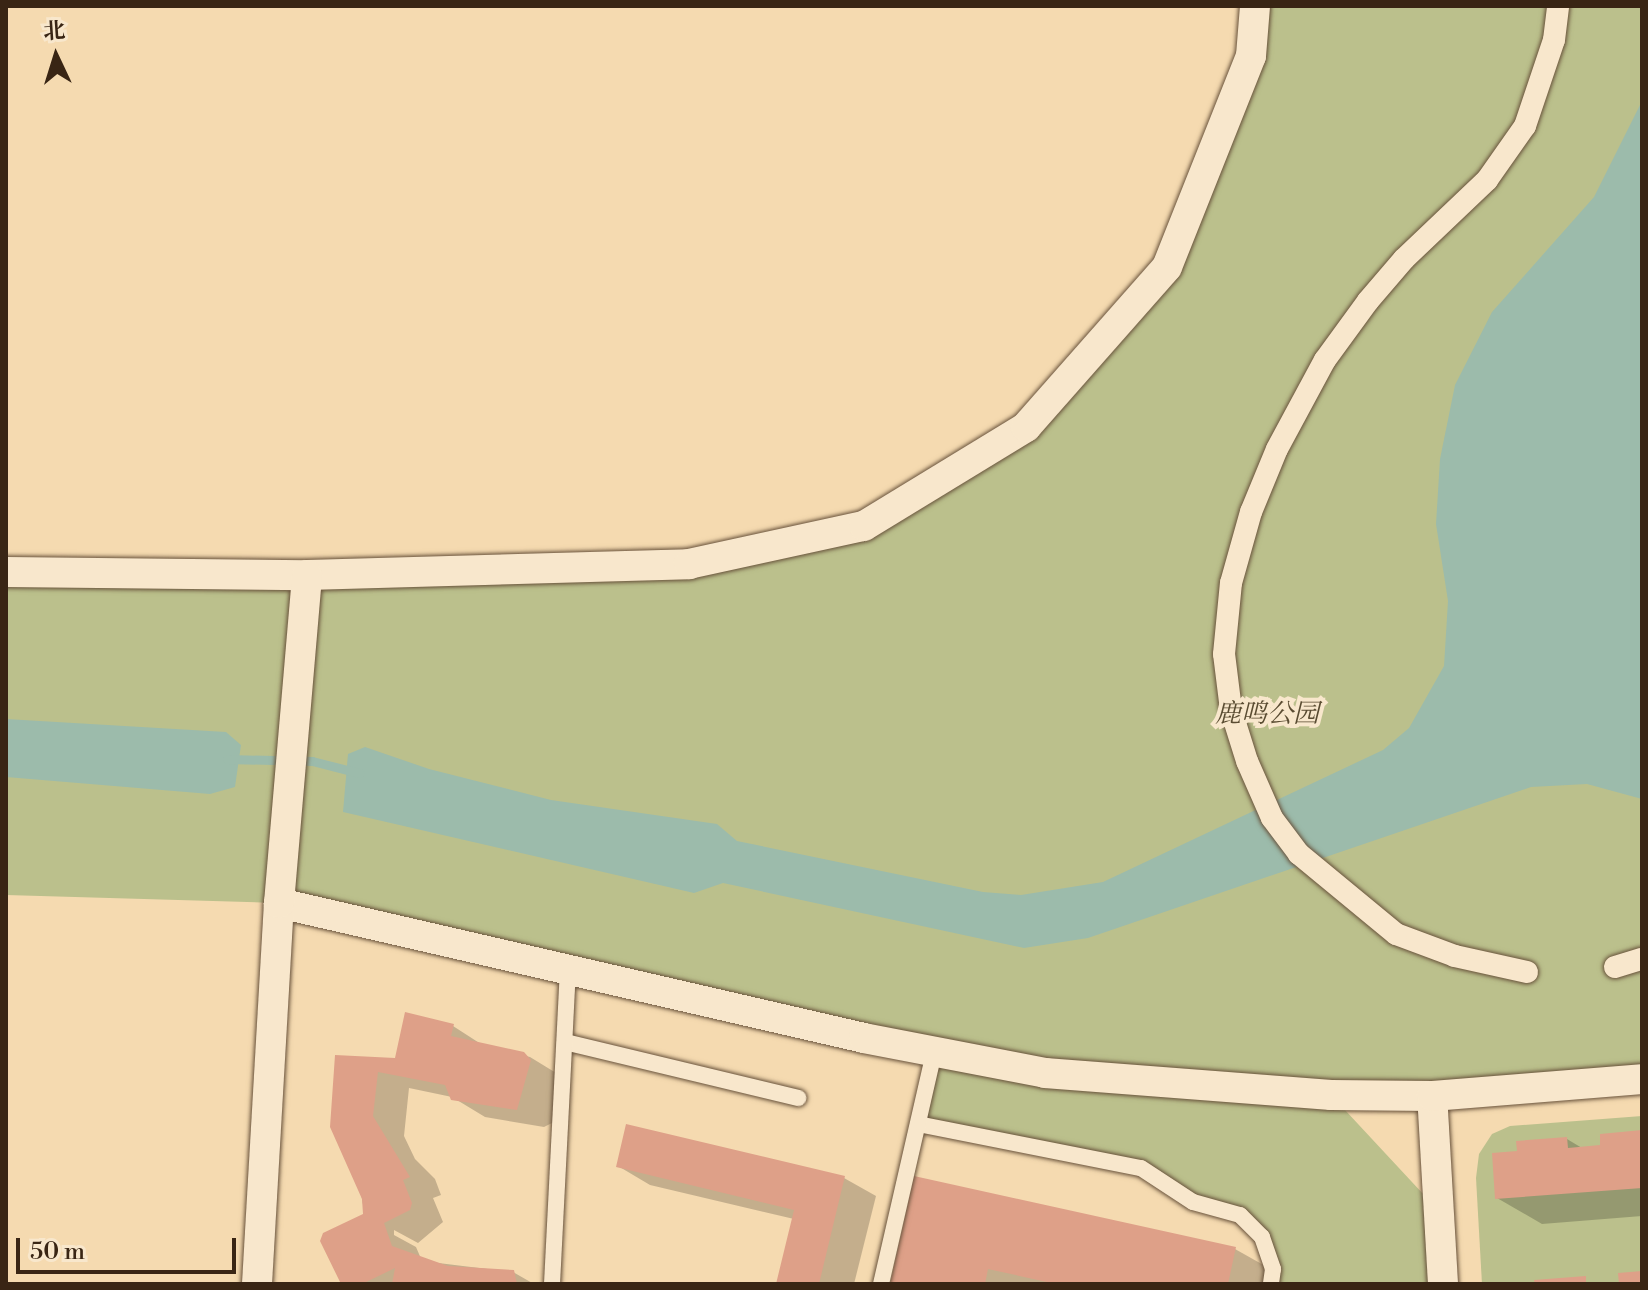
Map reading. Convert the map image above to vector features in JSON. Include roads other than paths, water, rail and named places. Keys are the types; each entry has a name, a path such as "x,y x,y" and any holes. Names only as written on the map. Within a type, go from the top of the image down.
{"street":[{"path":"6,572 307,575 689,564 864,526 1026,427 1167,267 1251,56 1255,6"},
{"path":"1527,972 1455,956 1396,934 1341,893 1299,854 1272,818 1247,761 1231,710 1224,654 1231,583 1272,462 1325,360 1368,301 1404,259 1487,180 1525,126 1557,28 1558,6"},
{"path":"257,1284 279,903 300,614 307,575"},
{"path":"279,903 934,1052 1045,1073 1303,1093 1432,1096 1642,1079"},
{"path":"1615,967 1642,959"},
{"path":"1432,1096 1443,1284"}],"lane":[{"path":"552,1284 568,970"},
{"path":"565,1042 798,1098"},
{"path":"881,1284 934,1052"},
{"path":"918,1124 1141,1168 1193,1202 1240,1215 1262,1237 1273,1269 1271,1284"}],"waterway":[{"path":"227,759 312,761 359,773"}],"park label":[{"name":"鹿鸣公园","path":"1267,715"}]}
